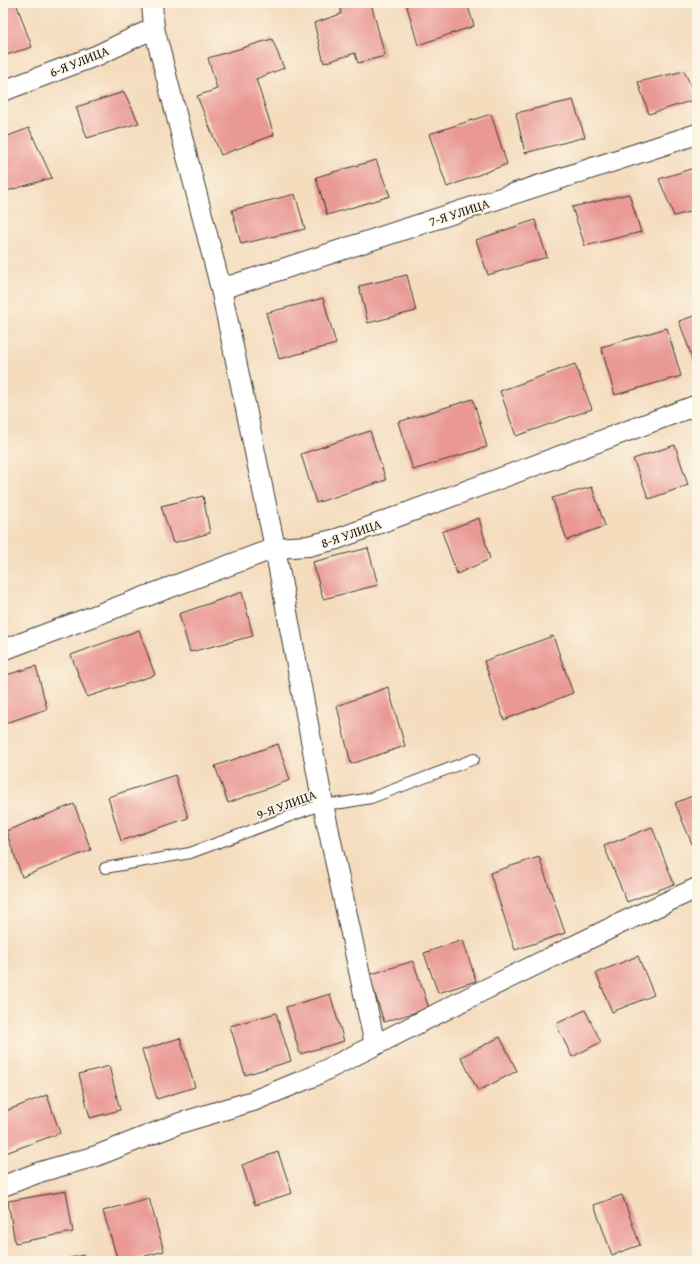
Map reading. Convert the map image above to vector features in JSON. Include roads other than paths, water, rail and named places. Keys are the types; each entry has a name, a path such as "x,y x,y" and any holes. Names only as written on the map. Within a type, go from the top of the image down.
{"street":[{"path":"152,3 154,28 221,289 275,548 323,804 375,1045"},
{"name":"6-Я УЛИЦА","path":"3,91 98,55 154,28"},
{"name":"7-Я УЛИЦА","path":"221,289 697,134"},
{"name":"8-Я УЛИЦА","path":"3,650 275,548 308,546 337,539 697,405"},
{"path":"3,1186 40,1172 96,1156 180,1123 253,1101 314,1076 487,988 697,888"}],"lane":[{"name":"9-Я УЛИЦА","path":"105,868 190,853 323,804 342,803 372,798 474,759"}]}
